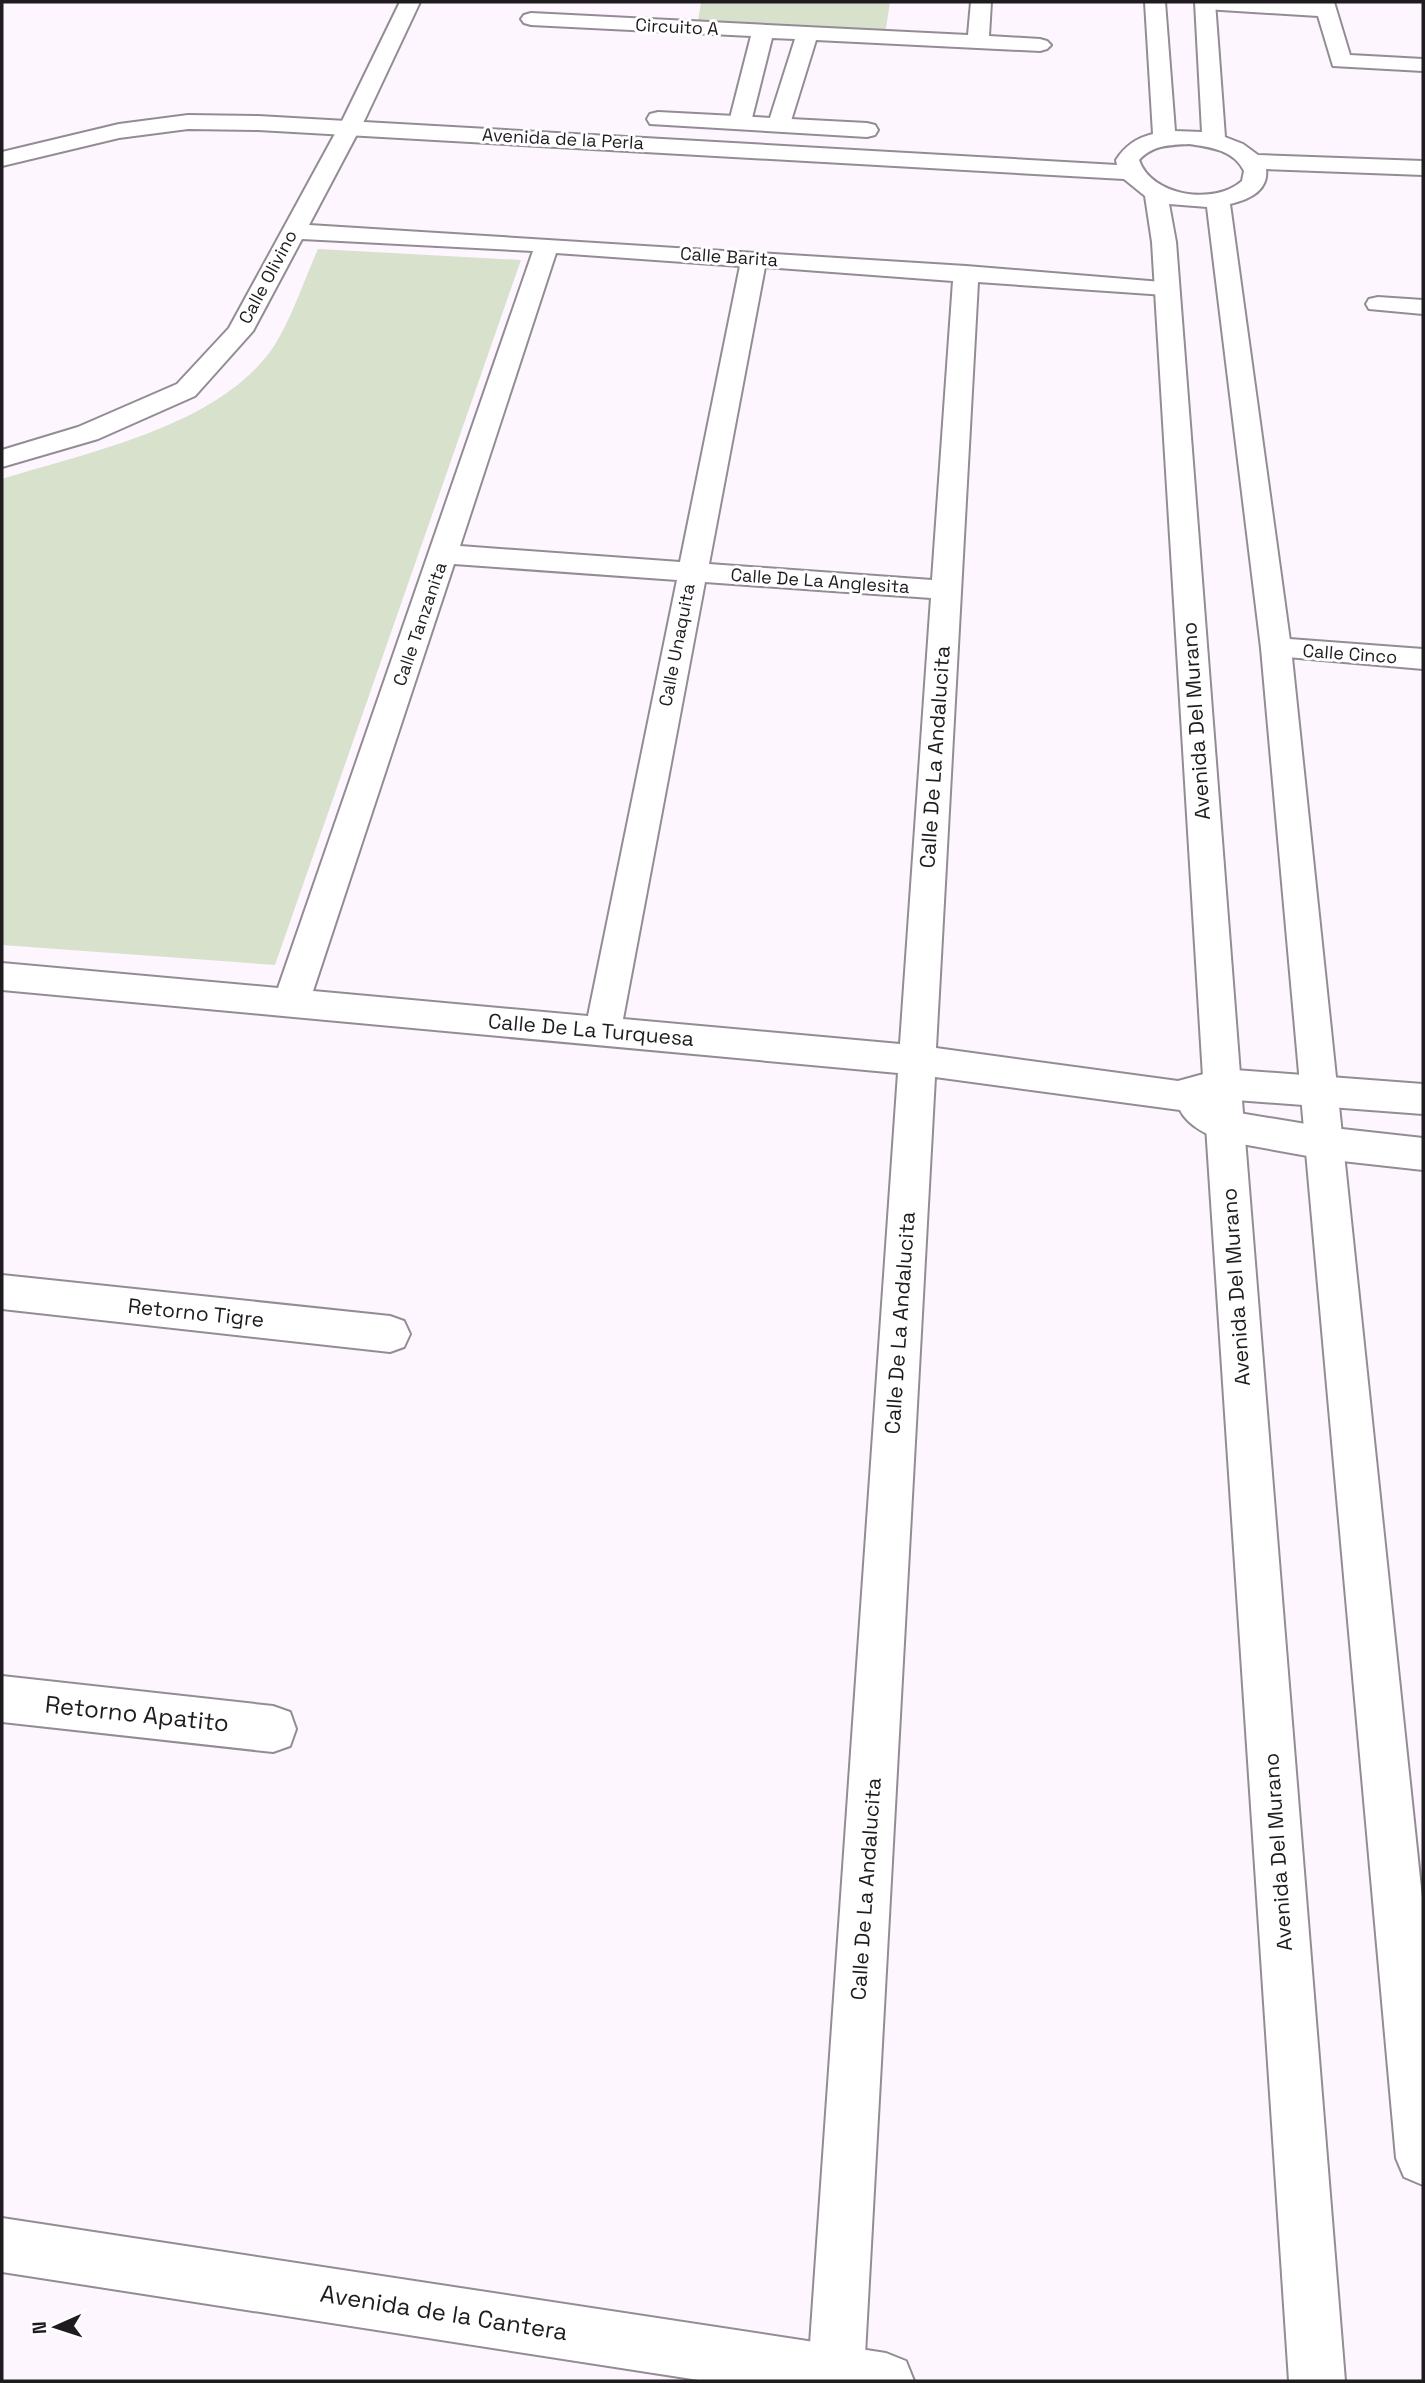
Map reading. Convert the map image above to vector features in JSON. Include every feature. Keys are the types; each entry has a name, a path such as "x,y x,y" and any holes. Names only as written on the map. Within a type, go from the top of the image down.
{"street":[{"name":"Calle Olivino","path":"2,459 88,433 186,390 240,331 355,116 410,2"},
{"path":"590,22 597,2"},
{"path":"978,42 981,2"},
{"path":"1155,2 1164,138"},
{"path":"1214,141 1205,3 1324,6 1341,61 1423,65"},
{"name":"Circuito A","path":"531,19 1040,45"},
{"path":"740,122 763,32"},
{"path":"779,124 807,35"},
{"name":"Avenida de la Perla","path":"355,116 387,107"},
{"name":"Avenida de la Perla","path":"2,159 119,131 188,122 355,116 1142,182 1187,200 1218,200"},
{"name":"Avenida de la Perla","path":"632,118 888,132"},
{"path":"1107,147 1134,149 1164,138 1189,137 1230,146 1253,172 1423,190"},
{"path":"1134,149 1127,160 1142,182"},
{"path":"1253,172 1423,168"},
{"path":"1253,172 1247,190 1218,200 1276,648 1423,2158"},
{"name":"Avenida Del Murano","path":"1142,182 1164,242 1225,1126 1317,2381"},
{"name":"Calle Barita","path":"292,231 547,245 1166,288"},
{"name":"Calle Tanzanita","path":"291,1003 547,245"},
{"name":"Calle Unaquita","path":"603,1031 754,259"},
{"name":"Calle De La Andalucita","path":"861,2377 916,1060 966,273"},
{"path":"1378,304 1423,307"},
{"name":"Calle De La Anglesita","path":"444,554 945,590"},
{"name":"Calle Cinco","path":"1276,648 1423,659"},
{"name":"Calle De La Turquesa","path":"2,977 916,1060 1178,1096 1222,1084 1423,1099"},
{"name":"Calle De La Turquesa","path":"1178,1096 1225,1126 1324,1143 1423,1154"},
{"name":"Retorno Tigre","path":"2,1292 390,1334"},
{"name":"Retorno Apatito","path":"2,1699 273,1729"},
{"name":"Avenida de la Cantera","path":"2,2245 861,2377"}],"green space":[{"path":"701,2 890,2 885,35 697,27"},
{"path":"318,249 521,260 275,965 2,945 2,479 150,432 221,397 251,374 274,346 292,312"}]}
